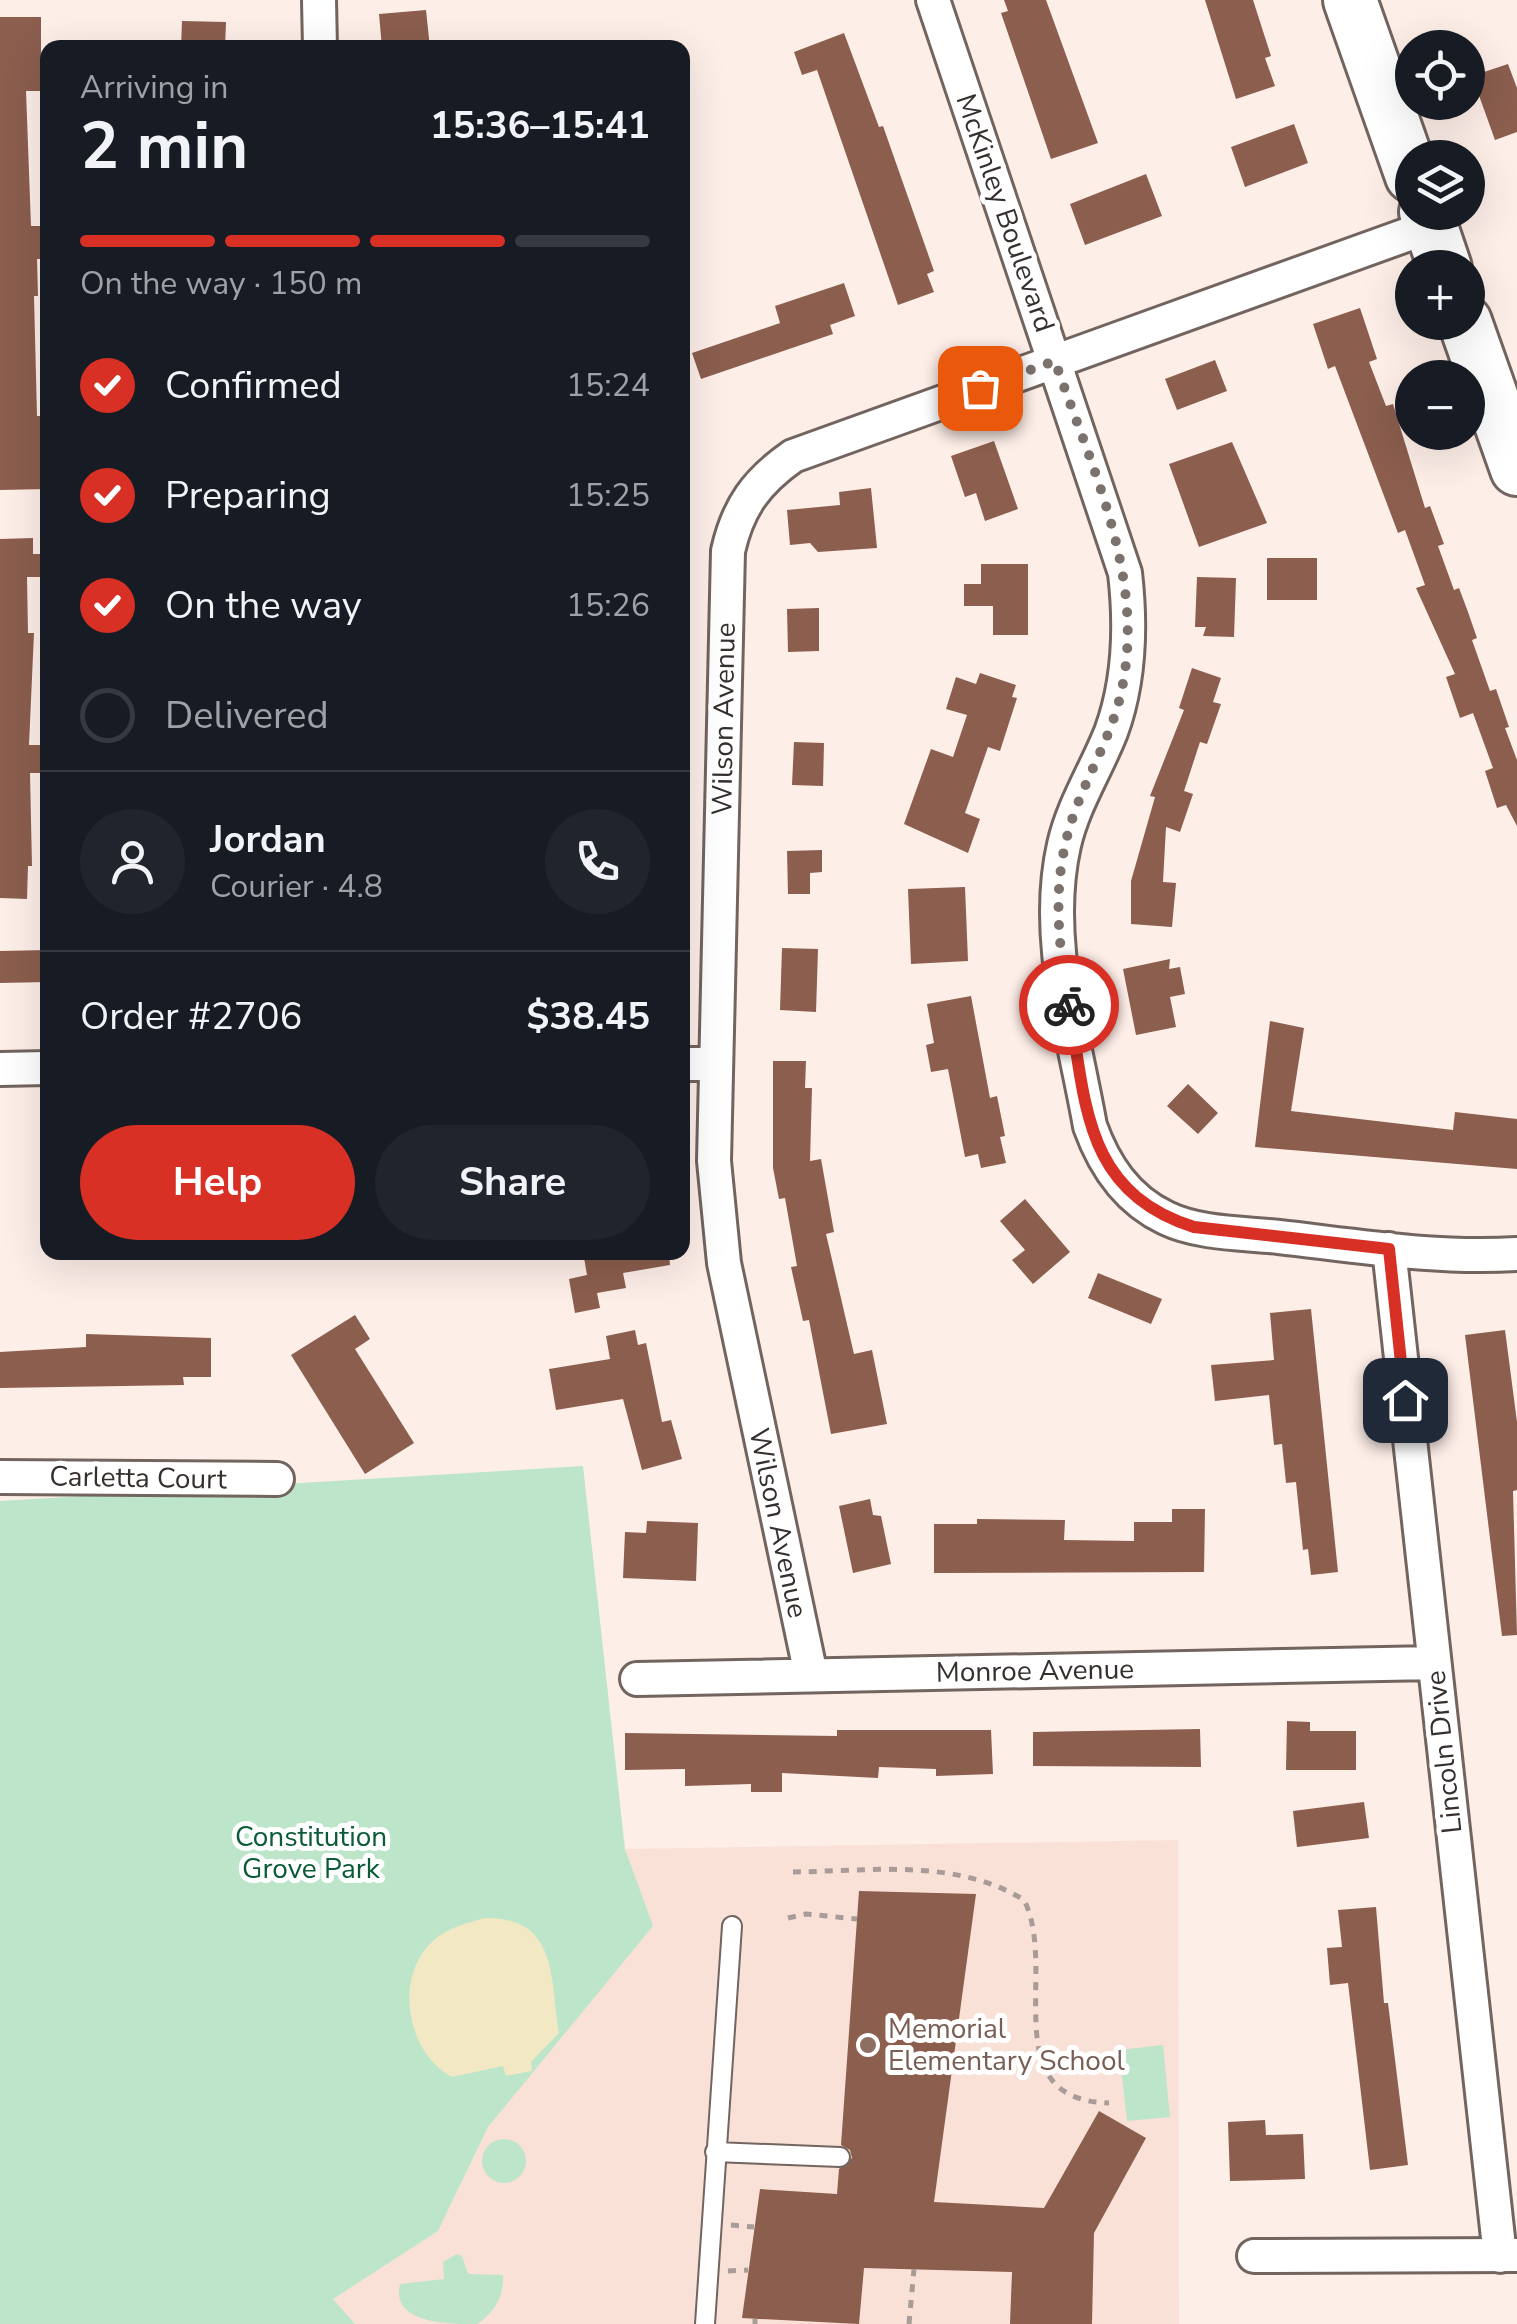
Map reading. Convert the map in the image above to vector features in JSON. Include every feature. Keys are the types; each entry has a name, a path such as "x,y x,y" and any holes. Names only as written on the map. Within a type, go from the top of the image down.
{"main road":[{"path":"1350,0 1399,140"},
{"path":"1471,340 1517,468"}],"street":[{"path":"319,0 320,40"},
{"name":"McKinley Boulevard","path":"933,0 1125,573 1123,683 1112,730 1064,843 1057,887 1056,931 1090,1126 1117,1181 1166,1218 1194,1227 1389,1249 1478,1256 1517,1254"},
{"name":"Wilson Avenue","path":"810,1675 724,1263 714,1162 728,551 735,522 758,484 793,456 1055,361 1434,235"},
{"path":"690,1064 716,1064"},
{"path":"0,1069 40,1068"},
{"name":"Lincoln Drive","path":"1389,1249 1434,1664 1509,2256"},
{"name":"Carletta Court","path":"0,1477 277,1479"},
{"name":"Monroe Avenue","path":"637,1678 1434,1664"},
{"path":"1254,2256 1509,2256"}],"lane":[{"path":"705,2324 732,1926"},
{"path":"715,2152 840,2157"}],"path":[{"path":"793,1872 914,1870 976,1878 1024,1900 1038,1934 1036,2021 1043,2065 1053,2086 1086,2102 1109,2103"},
{"path":"788,1918 806,1914 857,1919"},
{"path":"910,2324 914,2270"}],"shaded area":[{"name":"Memorial Elementary School","path":"1178,1840 1179,2324 355,2324 332,2299 438,2231 488,2127 652,1926 625,1849"}],"green space":[{"name":"Constitution Grove Park","path":"583,1466 625,1849 653,1926 488,2127 438,2231 333,2299 355,2324 0,2324 0,1501"},
{"path":"1163,2045 1170,2117 1127,2121 1119,2050"},
{"path":"504,2139 519,2146 526,2161 519,2176 504,2183 489,2176 482,2161 489,2146"},
{"path":"457,2254 462,2256 468,2274 503,2275 500,2297 489,2314 477,2324 452,2323 425,2319 404,2307 399,2297 400,2284 444,2279 443,2262"}],"sand":[{"path":"485,1918 509,1920 538,1939 551,1972 559,2033 531,2062 532,2071 506,2076 503,2066 452,2077 436,2066 415,2033 410,2013 413,1973 434,1940 458,1926"}],"building":[{"path":"1004,0 1046,0 1098,143 1051,159 1001,13 1008,11"},
{"path":"1205,0 1253,0 1271,56 1265,58 1275,86 1236,99"},
{"path":"426,10 429,40 381,40 379,14"},
{"path":"0,17 41,17 40,91 26,91 31,226 40,226 38,296 34,296 40,489 0,490"},
{"path":"182,21 226,22 225,40 181,40"},
{"path":"844,33 879,127 883,126 934,271 927,274 934,292 898,305 817,70 802,75 794,52"},
{"path":"1508,64 1517,88 1517,132 1495,140 1485,112 1485,72"},
{"path":"1294,124 1308,163 1245,187 1231,147"},
{"path":"1146,174 1162,216 1085,245 1070,204"},
{"path":"844,283 855,316 830,325 833,334 701,379 692,353 780,323 775,306"},
{"path":"1360,308 1377,359 1369,362 1386,406 1393,404 1395,410 1395,450 1407,450 1425,508 1430,506 1444,544 1438,546 1454,590 1459,588 1477,638 1472,640 1490,691 1496,689 1509,727 1505,728 1517,760 1517,826 1506,805 1497,808 1485,771 1493,768 1473,713 1460,718 1446,677 1455,674 1416,588 1425,585 1405,530 1398,533 1335,366 1328,369 1313,324"},
{"path":"1215,360 1227,391 1177,410 1165,379"},
{"path":"994,441 1018,509 985,521 976,493 965,497 951,456"},
{"path":"1232,442 1267,523 1199,547 1169,464"},
{"path":"871,488 877,548 818,552 810,543 790,545 787,510 840,505 839,492"},
{"path":"33,538 33,554 40,554 40,577 27,577 28,633 34,633 29,745 40,745 40,773 30,773 32,866 28,866 27,899 0,898 0,539"},
{"path":"1267,558 1317,558 1317,600 1267,600"},
{"path":"981,564 1028,564 1028,635 993,635 993,606 964,606 964,584 981,584"},
{"path":"1197,577 1236,578 1234,637 1203,636 1206,627 1195,627"},
{"path":"819,608 819,651 788,652 787,609"},
{"path":"1192,668 1221,678 1213,702 1221,704 1207,744 1200,742 1184,791 1193,794 1180,832 1166,827 1163,882 1176,883 1172,927 1131,924 1131,881 1155,797 1150,796 1184,710 1179,708"},
{"path":"980,673 1016,685 1012,697 1017,698 1000,751 988,747 965,813 980,819 968,853 904,824 931,749 953,757 967,715 946,709 956,677 976,684"},
{"path":"794,742 824,743 823,786 792,785"},
{"path":"822,850 822,872 810,873 810,894 788,894 787,851"},
{"path":"965,887 968,961 911,964 908,889"},
{"path":"782,948 818,949 816,1012 780,1010"},
{"path":"40,950 40,982 0,983 0,951"},
{"path":"1170,959 1169,969 1180,967 1185,994 1170,997 1176,1027 1136,1035 1123,969"},
{"path":"971,996 990,1098 997,1096 1005,1136 1000,1137 1006,1163 981,1168 978,1154 965,1157 948,1069 931,1072 926,1045 934,1043 927,1004"},
{"path":"1270,1021 1304,1028 1291,1111 1453,1130 1455,1112 1517,1119 1517,1169 1255,1147"},
{"path":"773,1061 806,1061 805,1088 812,1088 810,1161 821,1159 834,1232 826,1234 854,1354 872,1350 887,1424 831,1434 809,1320 803,1321 791,1267 797,1266 785,1198 779,1199 773,1168"},
{"path":"1188,1084 1218,1113 1198,1134 1167,1106"},
{"path":"1025,1199 1070,1252 1033,1284 1012,1260 1025,1250 1000,1221"},
{"path":"584,1260 670,1260 670,1265 623,1273 626,1288 597,1293 600,1308 575,1313 569,1279 587,1275"},
{"path":"1098,1273 1162,1299 1151,1324 1088,1298"},
{"path":"1311,1309 1338,1572 1311,1575 1308,1549 1303,1550 1296,1482 1286,1483 1282,1444 1274,1445 1269,1395 1215,1401 1211,1365 1274,1360 1270,1313"},
{"path":"355,1315 370,1339 355,1349 414,1443 365,1474 291,1355"},
{"path":"635,1330 638,1345 646,1343 662,1422 671,1420 682,1459 642,1470 623,1399 556,1410 549,1369 610,1359 606,1336"},
{"path":"1505,1330 1517,1422 1517,1490 1513,1491 1517,1635 1502,1636 1465,1335"},
{"path":"86,1334 211,1338 211,1377 183,1377 184,1385 0,1388 0,1352 86,1347"},
{"path":"870,1499 873,1515 881,1516 891,1564 853,1573 839,1506"},
{"path":"1172,1509 1205,1509 1204,1572 934,1573 934,1524 977,1524 977,1519 1065,1520 1064,1540 1134,1541 1134,1522 1172,1522"},
{"path":"647,1521 698,1523 696,1581 623,1578 625,1532 646,1533"},
{"path":"1287,1721 1310,1722 1310,1731 1356,1731 1356,1770 1286,1770"},
{"path":"1200,1729 1201,1767 1033,1766 1033,1732"},
{"path":"837,1730 991,1730 993,1774 936,1776 936,1769 879,1767 878,1778 782,1773 782,1792 751,1792 751,1784 685,1786 685,1769 625,1770 625,1733 837,1736"},
{"path":"1364,1802 1369,1838 1297,1847 1293,1811"},
{"name":"Memorial Elementary School","path":"859,1891 976,1894 934,2202 1044,2208 1099,2111 1146,2138 1094,2233 1092,2324 1010,2324 1012,2272 864,2268 859,2324 742,2318 760,2189 837,2194 839,2169 852,2158 850,2150 841,2145"},
{"path":"1376,1907 1384,2003 1388,2003 1408,2165 1370,2170 1348,1983 1330,1985 1327,1948 1342,1947 1338,1910"},
{"path":"1265,2120 1266,2135 1303,2134 1305,2179 1230,2181 1228,2122"}],"way so far":[{"path":"980,388 1055,361 1125,573 1128,640 1123,683 1112,730 1064,843 1057,887 1056,931 1069,1005"}],"place":[{"name":"Memorial Elementary School","path":"868,2045"}],"route":[{"path":"1069,1005 1090,1126 1100,1155 1117,1181 1140,1202 1166,1218 1194,1227 1389,1249 1405,1400"}]}
